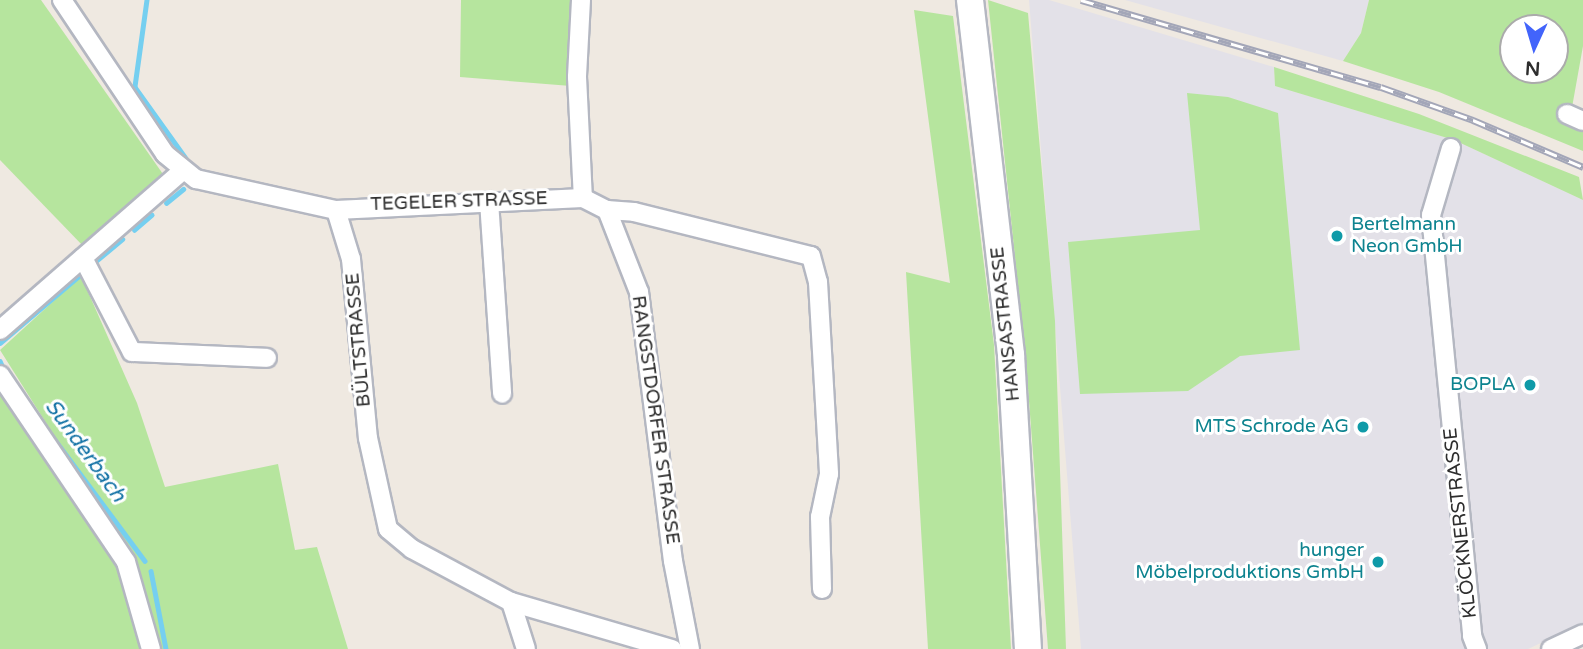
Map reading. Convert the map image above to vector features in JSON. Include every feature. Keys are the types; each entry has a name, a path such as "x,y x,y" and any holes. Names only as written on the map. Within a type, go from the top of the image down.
{"main road":[{"name":"HANSASTRASSE","path":"971,10 1011,355 1028,649"}],"street":[{"path":"62,0 165,154 181,172 197,179 336,210"},
{"path":"581,0 577,77 583,198 607,210 634,212 811,256 818,282 829,474 820,517 822,589"},
{"name":"KLÖCKNERSTRASSE","path":"1451,148 1431,215 1472,636 1477,649"},
{"path":"0,330 181,172"},
{"name":"TEGELER STRASSE","path":"336,210 583,198"},
{"path":"489,201 502,394"},
{"name":"BÜLTSTRASSE","path":"336,210 351,259 368,438 388,529 412,549 511,602 672,649"},
{"name":"RANGSTDORFER STRASSE","path":"607,210 639,292 673,561 690,649"},
{"path":"83,258 132,352 267,358"},
{"path":"0,375 126,562 151,649"},
{"path":"511,602 526,649"},
{"path":"1551,649 1583,634"}],"shaded area":[{"path":"1029,0 1049,0 1274,67 1275,86 1454,140 1583,200 1583,623 1528,649 1081,649"},
{"path":"1125,0 1369,0 1361,33 1343,61"}],"green space":[{"path":"0,0 41,0 165,177 85,248 0,160"},
{"path":"461,0 573,0 568,37 571,86 460,77"},
{"path":"988,0 1028,13 1055,321 1066,649 1048,649 1026,362"},
{"path":"1369,0 1583,0 1583,46 1571,113 1583,119 1583,151 1439,92 1343,61 1361,33"},
{"path":"914,10 953,16 994,345 1011,649 928,649 906,272 950,283"},
{"path":"1274,67 1419,114 1579,177 1583,200 1454,140 1275,86"},
{"path":"1187,93 1228,97 1278,113 1300,350 1240,356 1188,391 1080,394 1068,242 1200,230"},
{"path":"81,276 137,403 165,487 278,464 295,550 317,547 348,649 157,649 128,553 0,350"},
{"path":"0,390 113,550 147,649 0,649"}],"waterway":[{"name":"Sunderbach","path":"147,0 135,87 187,160"},
{"name":"Sunderbach","path":"166,203 183,189"},
{"name":"Sunderbach","path":"134,230 151,215"},
{"name":"Sunderbach","path":"96,261 122,239"},
{"name":"Sunderbach","path":"0,343 80,275"},
{"name":"Sunderbach","path":"0,361 5,372"},
{"name":"Sunderbach","path":"41,421 145,561"},
{"name":"Sunderbach","path":"151,571 166,649"}],"railway":[{"path":"1081,0 1381,87 1473,120 1583,167"}],"place":[{"name":"Bertelmann Neon GmbH","path":"1337,236"},
{"name":"BOPLA","path":"1530,385"},
{"name":"MTS Schrode AG","path":"1363,427"},
{"name":"hunger Möbelproduktions GmbH","path":"1378,562"}]}
